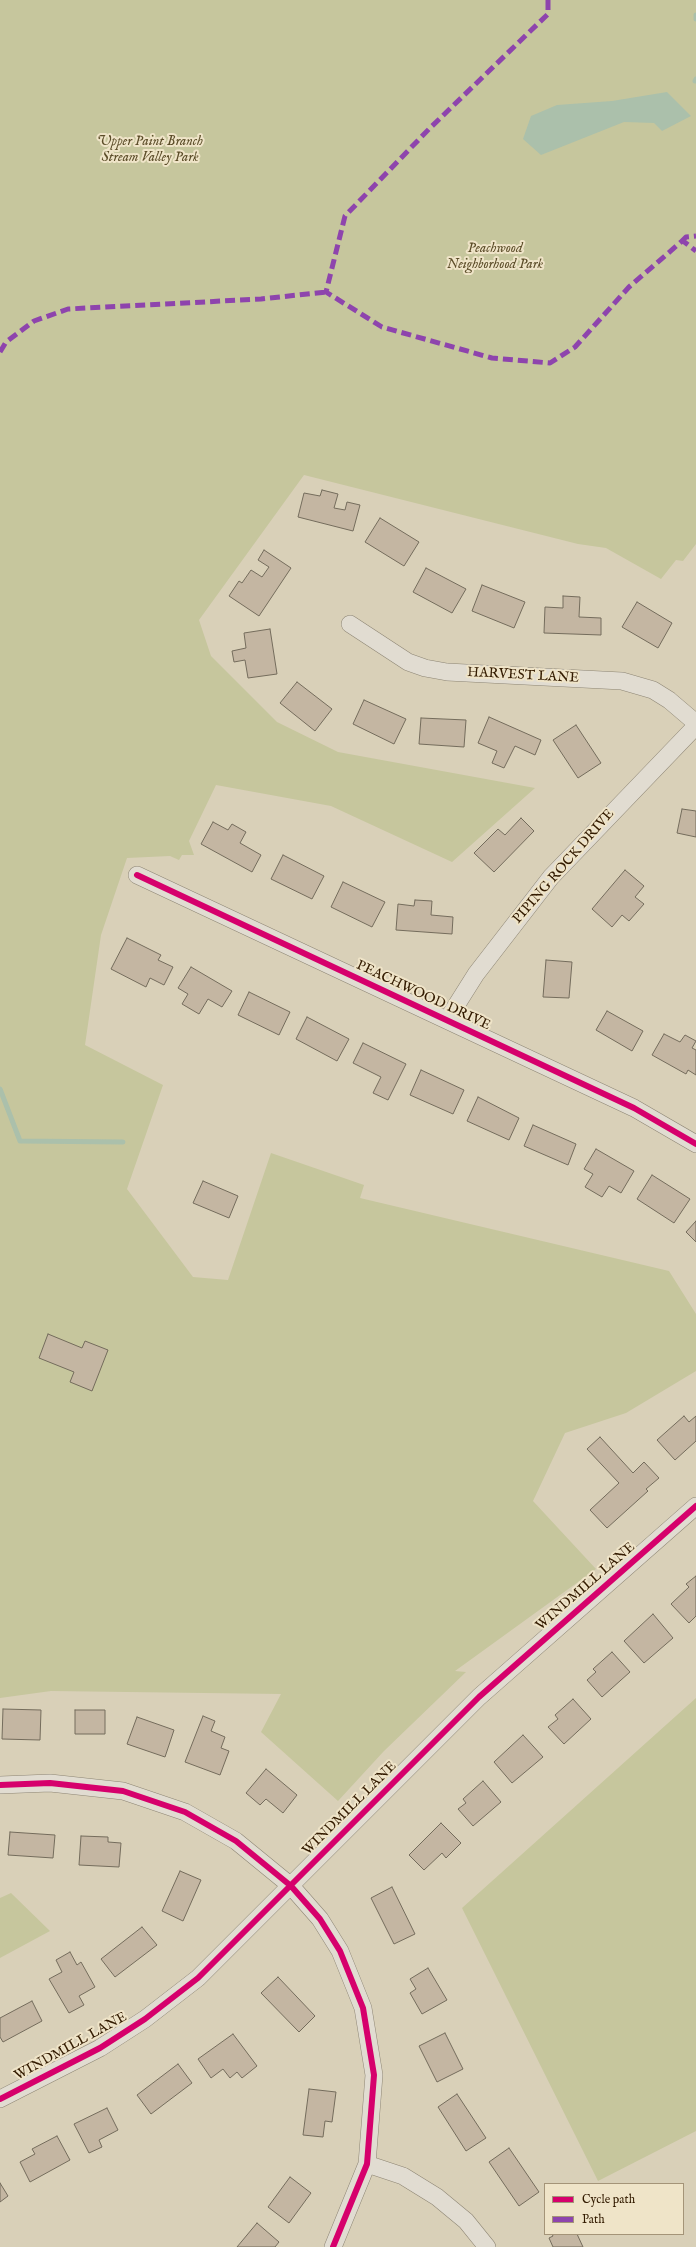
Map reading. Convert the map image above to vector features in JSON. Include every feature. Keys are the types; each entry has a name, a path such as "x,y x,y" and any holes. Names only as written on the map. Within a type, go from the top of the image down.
{"street":[{"name":"HARVEST LANE","path":"350,624 408,662 425,668 447,672 622,681 653,690 669,700 696,724"},
{"name":"PIPING ROCK DRIVE","path":"447,1020 476,974 551,877 696,724"},
{"name":"PEACHWOOD DRIVE","path":"137,875 634,1108 696,1144"},
{"name":"WINDMILL LANE","path":"0,2099 100,2048 145,2019 198,1978 479,1697 696,1506"},
{"path":"0,1785 50,1783 123,1791 185,1812 236,1842 291,1886 320,1919 340,1951 363,2008 374,2075 367,2164 333,2247"},
{"path":"367,2164 403,2176 437,2197 466,2221 486,2247"}],"green space":[{"path":"0,0 696,0 696,544 683,561 676,560 661,579 606,548 578,544 304,475 199,620 211,656 277,722 338,752 535,788 452,862 331,806 216,785 189,841 194,855 182,855 179,860 170,856 127,858 101,935 85,1045 163,1085 127,1189 193,1277 228,1280 271,1153 364,1185 360,1198 669,1271 696,1314 696,1371 626,1413 565,1433 533,1501 596,1569 455,1671 466,1672 384,1751 338,1801 261,1732 281,1694 51,1691 0,1698"},
{"path":"696,1698 696,2131 598,2181 462,1908"},
{"path":"11,1893 50,1931 0,1958 0,1898"}],"shaded area":[{"path":"667,92 691,116 662,131 654,123 624,122 541,155 523,139 531,116 557,105 612,101"}],"building":[{"path":"322,490 338,494 334,508 345,510 347,502 360,505 353,531 298,517 304,493 320,496"},
{"path":"380,518 419,542 404,566 365,542"},
{"path":"264,550 291,568 259,616 229,596 239,581 242,583 251,570 262,577 269,567 258,560"},
{"path":"426,568 466,589 452,613 413,592"},
{"path":"482,585 525,602 514,628 472,611"},
{"path":"563,596 580,597 579,617 601,618 601,635 544,633 545,607 563,608"},
{"path":"637,602 672,623 658,648 622,627"},
{"path":"270,629 277,674 248,678 245,660 234,662 232,651 246,648 244,633"},
{"path":"297,682 332,709 315,731 280,703"},
{"path":"364,700 406,719 394,744 353,724"},
{"path":"489,717 541,740 535,755 515,746 504,768 492,763 497,751 478,743"},
{"path":"421,718 466,720 464,747 419,744"},
{"path":"576,725 601,763 578,778 553,740"},
{"path":"682,809 696,811 696,837 677,833"},
{"path":"521,818 534,831 494,872 474,853 498,829 505,835"},
{"path":"213,822 228,830 232,824 246,832 240,843 261,855 252,872 201,844"},
{"path":"283,855 324,876 312,899 271,879"},
{"path":"625,870 644,886 635,897 644,904 629,921 622,915 612,927 592,909"},
{"path":"343,882 385,902 372,927 331,907"},
{"path":"415,900 432,901 431,915 453,917 452,934 396,930 398,904 414,906"},
{"path":"127,938 161,955 158,960 173,967 164,985 150,978 146,987 111,969"},
{"path":"546,960 572,962 569,998 543,997"},
{"path":"191,967 232,991 222,1007 208,999 199,1014 182,1004 188,994 178,988"},
{"path":"249,992 290,1012 279,1035 238,1015"},
{"path":"607,1011 643,1031 632,1051 596,1030"},
{"path":"307,1017 349,1039 337,1061 296,1039"},
{"path":"664,1034 680,1042 685,1035 696,1041 692,1048 696,1050 696,1075 688,1070 686,1074 652,1055"},
{"path":"363,1043 406,1064 388,1100 373,1093 381,1077 353,1063"},
{"path":"421,1070 464,1090 453,1114 410,1095"},
{"path":"478,1097 519,1118 509,1140 467,1121"},
{"path":"533,1125 576,1144 568,1165 524,1146"},
{"path":"596,1149 634,1171 621,1193 609,1186 602,1197 585,1187 593,1174 584,1169"},
{"path":"652,1175 690,1199 674,1223 637,1199"},
{"path":"203,1181 238,1196 229,1218 193,1203"},
{"path":"696,1221 696,1242 686,1232"},
{"path":"48,1334 82,1348 85,1341 108,1350 92,1391 70,1382 74,1372 39,1358"},
{"path":"684,1416 689,1422 696,1416 696,1441 675,1460 657,1440"},
{"path":"600,1437 633,1473 644,1462 659,1478 646,1489 648,1491 607,1528 590,1510 619,1483 587,1449"},
{"path":"696,1576 696,1616 689,1623 671,1604 689,1587 686,1584"},
{"path":"653,1614 673,1638 644,1663 624,1641"},
{"path":"612,1652 630,1672 602,1697 587,1680 596,1672 593,1669"},
{"path":"573,1699 591,1719 564,1744 548,1727 558,1719 555,1715"},
{"path":"3,1709 41,1710 40,1740 2,1739"},
{"path":"75,1710 105,1710 105,1734 75,1734"},
{"path":"203,1716 215,1721 211,1731 225,1737 221,1748 229,1751 220,1775 185,1762"},
{"path":"137,1717 174,1730 165,1757 127,1744"},
{"path":"523,1735 543,1757 512,1783 494,1762"},
{"path":"266,1769 297,1795 283,1813 266,1799 260,1805 246,1793"},
{"path":"483,1781 501,1802 473,1826 458,1809 466,1803 463,1799"},
{"path":"441,1823 461,1843 446,1858 442,1853 424,1870 409,1855"},
{"path":"10,1832 55,1835 53,1858 8,1855"},
{"path":"81,1836 108,1837 108,1842 121,1843 119,1867 79,1865"},
{"path":"180,1871 201,1880 183,1921 162,1911"},
{"path":"392,1887 415,1934 394,1944 371,1898"},
{"path":"142,1927 157,1945 115,1977 101,1959"},
{"path":"70,1952 77,1965 81,1962 95,1987 79,1996 84,2005 69,2013 49,1979 62,1972 56,1960"},
{"path":"428,1968 447,2000 422,2014 410,1993 416,1989 410,1979"},
{"path":"278,1977 315,2016 299,2032 261,1993"},
{"path":"32,2001 42,2021 3,2042 0,2037 0,2018"},
{"path":"445,2033 463,2069 437,2082 419,2046"},
{"path":"233,2034 257,2066 242,2078 237,2072 230,2078 223,2069 211,2078 198,2059"},
{"path":"178,2064 192,2083 151,2114 137,2095"},
{"path":"309,2089 336,2092 332,2122 325,2121 323,2137 303,2135"},
{"path":"457,2094 486,2138 466,2151 438,2107"},
{"path":"107,2108 118,2130 99,2140 102,2147 89,2153 74,2124"},
{"path":"57,2136 70,2160 30,2182 20,2162 35,2154 32,2149"},
{"path":"509,2148 539,2192 519,2206 489,2162"},
{"path":"290,2177 311,2193 289,2223 268,2207"},
{"path":"0,2183 8,2196 0,2202"},
{"path":"257,2223 279,2242 275,2247 237,2247"},
{"path":"577,2235 583,2247 553,2247 549,2238 553,2236"}],"waterway":[{"path":"0,1089 20,1141 123,1142"}],"marked path":[{"path":"548,0 548,14 429,129 345,216 326,292 382,327 492,358 550,363 575,347 629,287 681,242 683,241 696,251"},
{"path":"681,242 686,237 696,236"},
{"path":"0,352 6,342 34,321 68,309 261,299 326,292"}],"cycle path":[{"path":"137,875 634,1108 696,1144"},
{"path":"0,2099 100,2048 145,2019 198,1978 479,1697 696,1506"},
{"path":"0,1785 50,1783 123,1791 185,1812 236,1841 291,1886 320,1919 340,1951 363,2008 374,2075 367,2164 333,2247"}],"park label":[{"name":"Upper Paint Branch Stream Valley Park","path":"150,150"},
{"name":"Peachwood Neighborhood Park","path":"495,258"}]}
